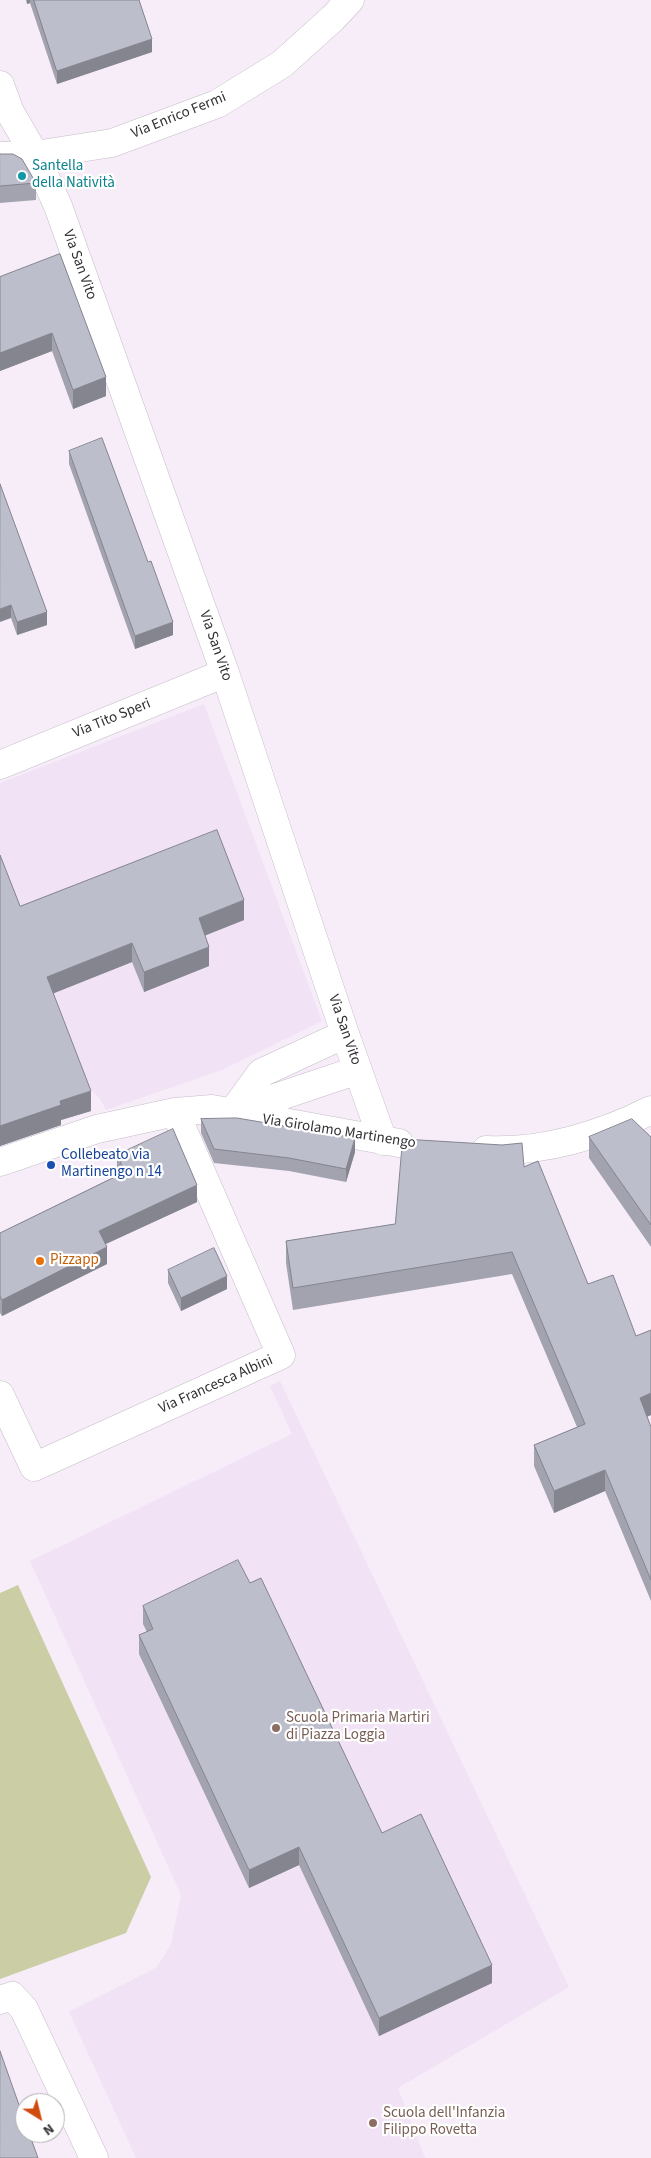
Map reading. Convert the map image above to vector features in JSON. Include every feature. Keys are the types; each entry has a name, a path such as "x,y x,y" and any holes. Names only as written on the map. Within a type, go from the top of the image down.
{"street":[{"name":"Via Enrico Fermi","path":"0,156 35,155 112,143 217,104 282,64 337,6"},
{"name":"Via San Vito","path":"0,85 10,112 35,155 58,206 225,673 345,1034 383,1141"},
{"name":"Via Tito Speri","path":"0,765 225,673"},
{"path":"232,1113 261,1073 345,1034"},
{"name":"Via Girolamo Martinengo","path":"232,1113 358,1070"},
{"name":"Via Girolamo Martinengo","path":"0,1162 97,1129 176,1112 212,1109 383,1141 421,1145"},
{"path":"459,1149 503,1151 562,1142 633,1119 651,1110"},
{"name":"Via Francesca Albini","path":"0,1395 34,1467 281,1355 176,1112"},
{"path":"0,2000 12,1996 24,2009 94,2158"}],"shaded area":[{"path":"204,704 322,1021 222,1070 106,1110 100,1099 80,1078 0,872 0,783"},
{"name":"Scuola Primaria Martiri di Piazza Loggia","path":"280,1381 569,1987 398,2088 425,2158 136,2158 69,2012 157,1967 171,1944 181,1895 30,1561 292,1434 270,1386"}],"green space":[{"path":"18,1585 151,1877 126,1933 0,1979 0,1593"}],"building":[{"path":"34,0 139,0 152,39 57,71"},
{"path":"0,154 13,154 22,159 36,183 0,186"},
{"path":"60,254 106,377 73,390 52,333 0,353 0,277"},
{"path":"102,438 148,562 151,561 173,622 135,636 69,451"},
{"path":"0,484 47,612 17,622 11,605 0,609"},
{"path":"217,830 244,900 199,918 209,947 144,972 132,943 47,977 91,1091 60,1101 61,1105 0,1126 0,855 20,906"},
{"path":"237,1118 355,1138 346,1169 289,1158 214,1149 201,1119"},
{"path":"632,1119 651,1137 651,1225 589,1137"},
{"path":"173,1129 197,1185 99,1231 107,1247 2,1300 0,1296 0,1233 125,1172 117,1155"},
{"path":"403,1139 502,1145 522,1143 524,1167 538,1161 588,1284 613,1275 636,1336 651,1330 651,1393 640,1398 651,1427 651,1580 605,1470 554,1491 534,1445 585,1424 512,1252 293,1288 286,1241 395,1224"},
{"path":"214,1248 227,1276 181,1298 168,1270"},
{"path":"238,1560 250,1583 261,1578 382,1833 421,1814 492,1965 379,2018 299,1847 249,1870 139,1635 153,1629 143,1606"},
{"path":"0,2051 15,2094 15,2143 33,2143 38,2158 0,2158"}],"place":[{"name":"Santella della Natività","path":"22,176"},
{"name":"Collebeato via Martinengo n 14","path":"51,1165"},
{"name":"Pizzapp","path":"40,1261"},
{"name":"Scuola Primaria Martiri di Piazza Loggia","path":"276,1728"},
{"name":"Scuola dell'Infanzia Filippo Rovetta","path":"373,2123"}]}
